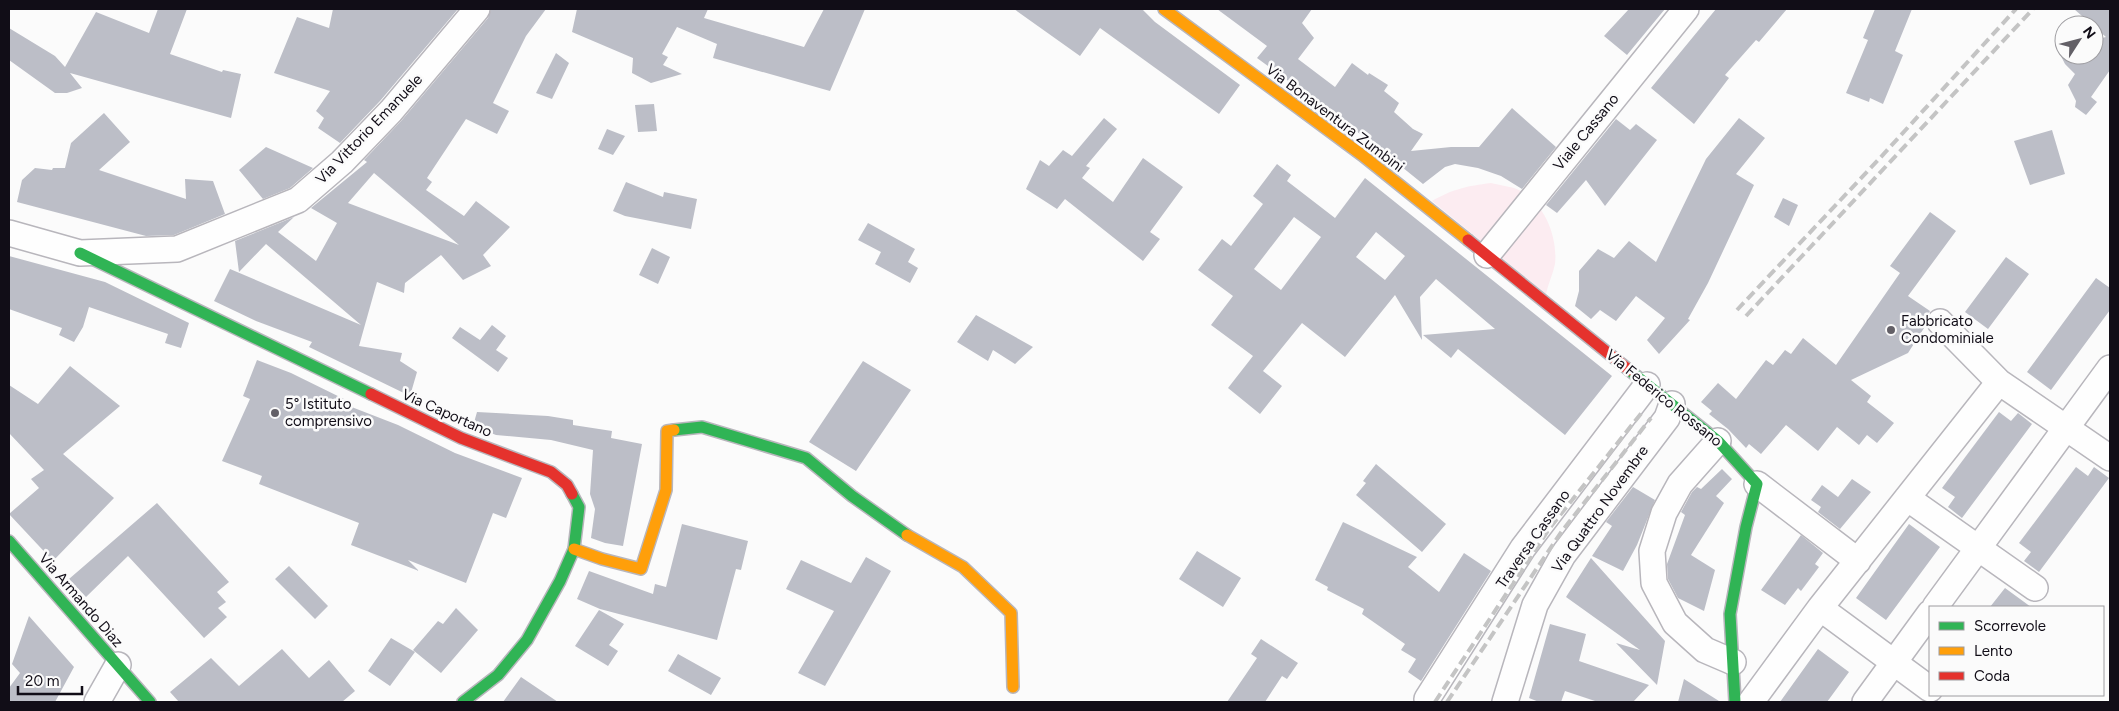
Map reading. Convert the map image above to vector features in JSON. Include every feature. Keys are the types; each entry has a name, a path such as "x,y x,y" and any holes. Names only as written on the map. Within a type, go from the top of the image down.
{"street":[{"name":"Via Vittorio Emanuele","path":"9,233 80,252 177,249 298,200 342,162 391,111 477,9"},
{"name":"Via Bonaventura Zumbini","path":"1164,9 1362,155 1486,255"},
{"name":"Viale Cassano","path":"1486,255 1686,9"},
{"name":"Via Caportano","path":"80,252 461,438 551,472 567,485 579,508 574,548 560,581 526,640 498,675 463,702"},
{"name":"Via Federico Rossano","path":"1486,255 1718,441 1757,484"},
{"path":"1940,322 1999,382 2110,458"},
{"path":"1936,606 2068,428 2110,368"},
{"path":"1751,702 1820,608 1999,382"},
{"name":"Traversa Cassano","path":"1427,699 1523,548 1648,385"},
{"name":"Via Quattro Novembre","path":"1505,702 1535,605 1563,555 1667,418 1672,404"},
{"path":"574,548 602,559 641,569 666,490 667,431 702,427 806,458 875,513 907,535 963,567 1011,613 1014,687"},
{"path":"1718,441 1680,484 1664,514 1652,551 1654,583 1675,623 1705,650 1732,662"},
{"path":"1735,702 1730,614 1746,527 1757,484 1858,561"},
{"path":"1907,498 2035,588"},
{"name":"Via Armando Diaz","path":"9,541 150,702"},
{"path":"1820,608 1929,688"},
{"path":"1865,702 1929,614"},
{"path":"97,702 118,665"}],"shaded area":[{"path":"1491,183 1514,188 1524,193 1541,209 1546,219 1554,241 1555,264 1546,294 1432,201 1460,189"}],"building":[{"path":"158,9 187,9 170,54 222,72 223,70 241,74 231,118 70,73 82,88 67,93 55,93 9,60 9,28 55,56 65,67 96,12 149,33"},
{"path":"333,9 458,9 380,101 340,143 318,128 324,118 316,111 330,91 274,73 297,17 329,28"},
{"path":"491,9 546,9 526,36 493,103 509,111 497,134 466,119 427,178 432,182 426,190 464,216 476,201 510,227 483,255 491,266 463,280 441,255 405,283 404,293 377,282 359,346 402,353 400,361 417,372 410,396 309,347 312,342 256,321 214,301 230,269 361,325 266,244 239,272 235,241 294,217 278,232 316,261 337,223 311,208 367,162 364,160 402,120 488,18","holes":["374,173 459,245 348,203"]},
{"path":"577,9 708,9 704,18 804,47 824,9 865,9 830,91 713,58 717,44 677,27 662,54 668,57 663,65 682,74 651,83 632,73 633,58 572,32"},
{"path":"1014,9 1142,9 1155,22 1240,85 1219,114 1100,28 1080,56"},
{"path":"1217,9 1312,9 1302,23 1314,38 1298,59 1335,87 1352,63 1368,75 1369,73 1388,85 1384,91 1399,103 1394,112 1413,129 1423,134 1411,151 1451,147 1479,147 1512,108 1556,147 1522,189 1501,176 1478,168 1455,164 1445,167 1423,184 1371,142 1257,58 1267,46"},
{"path":"1629,9 1665,9 1627,55 1604,36"},
{"path":"1716,9 1787,9 1759,42 1756,40 1725,75 1729,78 1694,124 1651,88"},
{"path":"1875,9 1912,9 1895,51 1903,55 1883,104 1870,98 1869,102 1846,93 1868,40 1863,38"},
{"path":"2074,9 2110,9 2110,70 2091,97 2097,102 2086,115 2075,107 2076,101 2068,85 2075,74 2066,65 2104,65 2104,38 2106,37 2104,35 2104,15 2081,15"},
{"path":"556,53 569,63 552,99 536,93"},
{"path":"654,104 657,131 638,132 635,105"},
{"path":"104,113 130,142 99,170 186,199 185,179 213,181 225,214 174,235 146,236 17,202 22,180 35,168 52,170 53,168 65,168 71,143"},
{"path":"1104,118 1117,129 1086,166 1090,168 1082,178 1113,202 1143,158 1183,187 1150,232 1160,239 1143,261 1065,199 1057,209 1026,189 1040,160 1049,166 1063,150 1072,156"},
{"path":"1739,118 1765,138 1736,174 1754,185 1708,283 1688,319 1690,320 1659,354 1647,340 1665,318 1636,296 1616,321 1600,310 1591,319 1575,306 1579,291 1579,271 1598,249 1614,258 1629,241 1656,262 1706,159"},
{"path":"1616,119 1630,130 1636,124 1657,140 1605,206 1586,180 1557,213 1546,205"},
{"path":"607,129 625,136 613,155 598,149"},
{"path":"2052,130 2065,174 2030,185 2014,141"},
{"path":"266,147 313,168 290,188 263,199 239,170"},
{"path":"1277,164 1291,175 1287,181 1335,218 1365,178 1612,376 1565,435 1458,349 1451,358 1423,335 1495,329 1436,279 1420,297 1422,340 1395,295 1345,357 1302,323 1263,371 1282,386 1260,414 1228,388 1253,356 1211,325 1233,296 1198,270 1222,239 1231,246 1263,204 1253,196","holes":["1294,217 1321,237 1281,290 1254,269","1376,232 1405,256 1385,280 1356,257"]},
{"path":"626,182 663,197 664,192 697,199 691,229 625,216 613,211"},
{"path":"1783,198 1798,205 1789,226 1774,217"},
{"path":"1930,212 1956,231 1908,296 1930,311 1926,318 1926,325 1908,353 1851,380 1871,396 1867,402 1894,423 1877,443 1867,435 1859,445 1837,427 1818,451 1786,425 1761,454 1749,444 1746,448 1728,429 1709,414 1712,411 1701,402 1718,383 1736,399 1766,360 1773,365 1785,350 1791,354 1803,338 1836,365 1900,273 1890,266"},
{"path":"868,223 915,249 908,262 918,268 910,283 875,264 881,252 858,240"},
{"path":"652,248 670,257 658,284 639,275"},
{"path":"9,256 105,282 189,323 181,348 165,343 168,334 89,307 83,327 74,342 59,335 62,328 9,309"},
{"path":"2006,257 2029,274 1988,329 1965,312"},
{"path":"2096,278 2110,288 2110,310 2051,390 2027,372"},
{"path":"976,315 1033,347 1015,364 993,350 988,361 957,342"},
{"path":"492,325 506,336 496,350 508,358 498,372 452,338 460,327 480,340"},
{"path":"257,360 291,373 350,402 349,406 398,425 455,453 522,478 506,518 493,513 466,583 408,560 419,571 351,545 359,523 259,484 262,476 222,461 250,399 243,396"},
{"path":"863,361 911,390 856,471 809,442"},
{"path":"70,366 120,406 63,454 114,498 53,561 9,514 39,488 31,479 44,470 9,433 9,385 38,404"},
{"path":"477,412 548,416 573,420 573,425 612,431 611,438 642,444 623,546 591,538 595,509 590,494 593,450 551,440 496,435 473,426"},
{"path":"1999,412 2011,421 2018,413 2032,424 1962,518 1948,507 1955,497 1942,488"},
{"path":"1376,464 1446,524 1422,552 1356,495 1366,483 1363,481"},
{"path":"2076,467 2088,476 2094,467 2109,478 2039,572 2024,561 2031,552 2019,543"},
{"path":"1722,469 1732,479 1716,496 1724,503 1691,555 1715,570 1704,611 1678,598 1668,579 1667,564 1685,515 1681,512 1692,492 1697,487 1701,489"},
{"path":"1852,479 1871,492 1840,529 1818,512 1821,507 1811,500 1822,485 1838,497"},
{"path":"1633,487 1655,500 1637,545 1623,571 1592,556 1612,526 1606,522"},
{"path":"157,503 229,582 217,592 226,602 218,608 227,617 204,638 128,556 86,597 69,579"},
{"path":"1343,522 1417,557 1408,567 1439,592 1464,553 1491,571 1421,681 1408,672 1416,659 1401,650 1405,644 1362,614 1364,609 1327,590 1328,587 1315,580"},
{"path":"682,524 748,541 741,570 736,569 717,640 600,609 577,599 589,571 653,594 655,584 666,587"},
{"path":"1909,524 1940,547 1886,620 1856,598"},
{"path":"1801,535 1823,553 1815,564 1819,567 1801,591 1798,588 1785,605 1761,590"},
{"path":"1197,551 1241,578 1223,607 1179,579"},
{"path":"866,557 891,571 825,686 798,673 834,611 786,589 801,560 851,583"},
{"path":"1591,558 1665,641 1657,685 1616,643 1640,650 1566,597"},
{"path":"289,566 328,606 315,619 275,579"},
{"path":"2005,588 2030,606 1991,606"},
{"path":"456,608 478,630 441,673 413,650 438,621 443,624"},
{"path":"599,610 624,624 609,645 618,651 608,666 575,646"},
{"path":"29,616 74,667 55,702 9,702 9,688 20,673 12,664"},
{"path":"1550,624 1586,634 1579,661 1649,685 1633,702 1598,702 1565,691 1561,702 1539,702 1529,698"},
{"path":"391,638 415,652 390,686 368,671"},
{"path":"1261,639 1298,663 1287,679 1282,676 1265,702 1227,702 1257,658 1251,654"},
{"path":"282,649 309,678 329,660 355,691 342,702 179,702 170,692 211,658 239,686"},
{"path":"1818,649 1849,672 1827,702 1780,702"},
{"path":"678,654 721,678 711,695 668,671"},
{"path":"521,677 558,702 503,702"},
{"path":"1684,679 1719,701 1719,702 1678,702"}],"railway":[{"path":"1737,310 1880,158 2016,9"},
{"path":"1746,316 2033,9"},
{"path":"1435,702 1549,529 1643,411"},
{"path":"1447,702 1562,531 1651,418"}],"traffic: fast":[{"path":"80,253 371,394"},
{"path":"1629,370 1718,441 1757,484 1746,527 1730,614 1735,702"},
{"path":"674,430 702,427 806,458 852,496 907,535"},
{"path":"463,702 498,675 527,640 560,581 574,549 579,507 572,494"},
{"path":"9,541 150,702"}],"traffic: slow":[{"path":"1164,9 1362,155 1468,240"},
{"path":"574,549 602,559 641,569 666,490 667,431 674,430"},
{"path":"907,535 963,567 1011,613 1013,687"}],"traffic: jam":[{"path":"1468,240 1629,370"},
{"path":"371,394 461,438 551,472 567,485 572,494"}],"place":[{"name":"Fabbricato Condominiale","path":"1891,330"},
{"name":"5° Istituto comprensivo","path":"275,413"}]}
